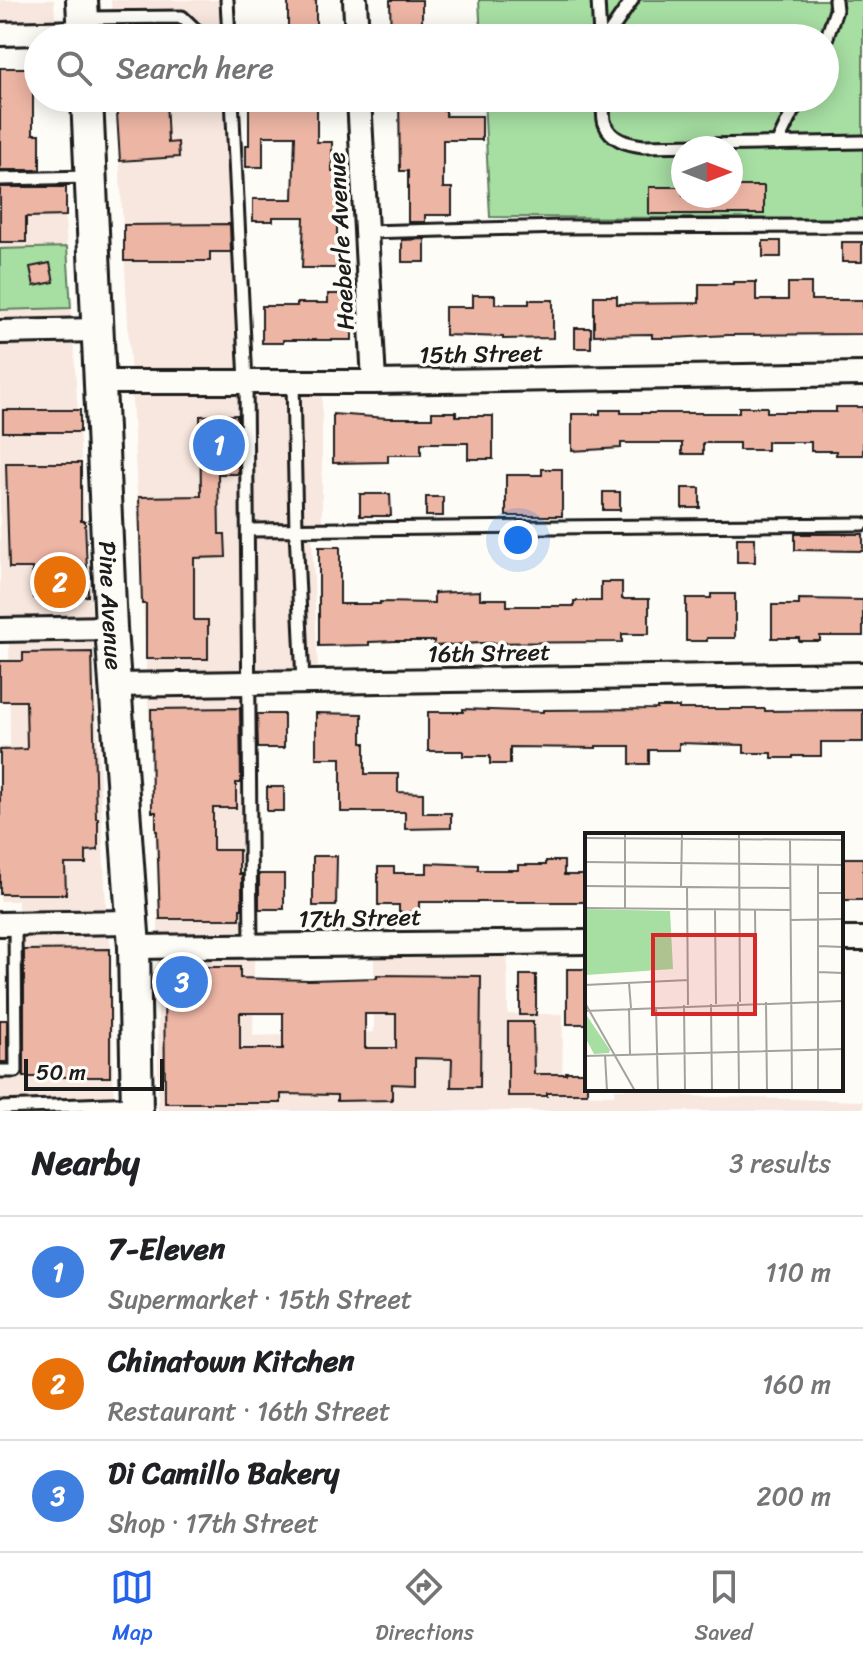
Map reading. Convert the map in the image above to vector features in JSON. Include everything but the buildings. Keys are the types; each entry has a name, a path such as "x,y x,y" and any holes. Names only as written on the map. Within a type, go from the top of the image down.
{"main road":[{"name":"Pine Avenue","path":"88,112 111,628 133,935 137,1107"}],"street":[{"path":"355,0 356,24"},
{"path":"0,34 24,31"},
{"name":"Haeberle Avenue","path":"360,112 374,382"},
{"path":"0,332 97,330"},
{"name":"15th Street","path":"99,382 374,382 863,374"},
{"path":"0,630 111,628"},
{"name":"16th Street","path":"115,685 863,674"},
{"name":"17th Street","path":"7,924 251,945 585,942"}],"lane":[{"path":"227,0 228,24"},
{"path":"598,0 601,24"},
{"path":"614,24 632,0"},
{"path":"831,24 836,10 835,0"},
{"path":"83,22 182,17 189,24"},
{"path":"233,112 246,382 251,945"},
{"path":"604,112 605,124 615,137 628,144 643,146 863,142"},
{"path":"777,144 792,112"},
{"path":"0,179 91,177"},
{"path":"366,232 563,227 863,226"},
{"path":"293,382 303,682"},
{"path":"248,530 863,524"},
{"path":"0,1071 16,1071 7,924"},
{"path":"0,1108 137,1107"}],"shaded area":[{"path":"0,0 54,0 55,24 24,24 24,41 0,44"},
{"path":"111,0 223,0 224,24 112,24"},
{"path":"117,112 229,112 243,390 322,390 322,536 312,537 319,696 258,696 253,1036 374,1032 374,932 507,932 508,1014 563,1014 562,1094 683,1091 684,1096 863,1101 863,1111 158,1111 158,889"},
{"path":"62,170 67,247 0,249 0,172"},
{"path":"71,308 111,950 114,1111 0,1111 0,1079 19,1077 18,901 0,901 0,747 10,746 9,643 0,620 0,310"}],"green space":[{"path":"479,0 863,0 863,219 490,217 485,112 839,112 839,24 480,24"},
{"path":"67,247 71,308 0,310 0,249"}],"place":[{"name":"7-Eleven","path":"219,445"},
{"name":"Chinatown Kitchen","path":"60,582"},
{"name":"Di Camillo Bakery","path":"182,982"}]}
